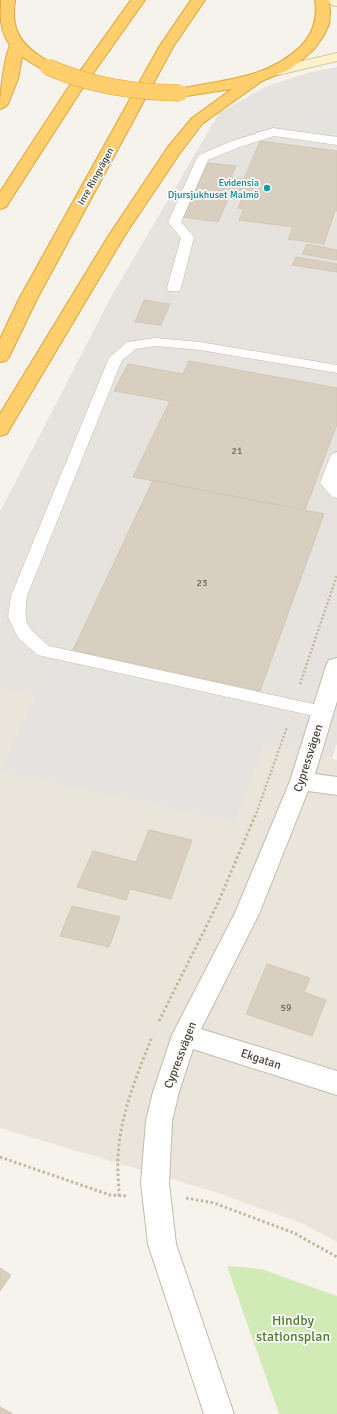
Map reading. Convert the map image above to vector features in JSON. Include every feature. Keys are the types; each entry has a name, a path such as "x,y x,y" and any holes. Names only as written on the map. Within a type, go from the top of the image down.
{"highway":[{"path":"0,104 11,79 8,37 3,22 4,12 8,0"},
{"path":"0,204 76,88 138,0"},
{"name":"Inre Ringvägen","path":"0,357 28,299 162,54 198,0"},
{"path":"8,37 30,58 87,83 114,89 180,92 256,79 278,71 297,60 316,39 323,22 324,9 322,0"},
{"path":"0,430 71,310 117,236 174,150 197,121 256,79"}],"main road":[{"path":"278,71 337,58"}],"street":[{"name":"Cypressvägen","path":"219,1414 162,1244 156,1194 159,1121 166,1092 185,1035 247,914 301,781 337,666"},
{"path":"301,781 337,786"},
{"name":"Ekgatan","path":"185,1035 337,1083"}],"lane":[{"path":"174,288 188,237 174,222 203,158 236,144 273,132 337,141"},
{"path":"323,712 44,651 24,634 16,617 20,596 116,358 132,345 155,342 200,346 337,369"},
{"path":"337,457 328,484 337,493"}],"path":[{"path":"156,1027 167,1000 217,905 262,801 337,575"},
{"path":"119,1196 118,1152 125,1116 142,1061 153,1034"},
{"path":"0,1157 76,1184 119,1196 156,1194 214,1203 294,1233 337,1258"}],"shaded area":[{"path":"337,67 337,743 332,759 0,688 0,512 111,297 219,113 269,85 311,72"},
{"path":"337,108 337,136 287,126"},
{"path":"51,663 277,711 235,822 0,771"},
{"path":"0,688 337,760 337,1242 304,1224 218,1193 0,1128"}],"green space":[{"name":"Hindby stationsplan","path":"227,1266 261,1269 337,1296 337,1414 279,1414"}],"building":[{"name":"Evidensia Djursjukhuset Malmö","path":"260,141 337,151 337,211 335,211 324,244 288,239 293,227 239,220 244,209 238,208 242,198 229,197 218,222 183,217 208,163 236,166 231,177 244,179"},
{"path":"307,244 337,250 337,260 302,254"},
{"path":"296,257 337,264 337,272 292,265"},
{"path":"144,300 170,304 161,325 135,322"},
{"path":"189,361 337,388 337,424 305,510 133,477 170,401 114,391 128,364 183,374"},
{"path":"153,480 324,514 260,691 73,650"},
{"path":"149,830 192,840 171,899 130,889 126,900 77,887 93,851 136,862"},
{"path":"72,906 120,917 109,947 60,936"},
{"path":"267,964 310,978 304,992 326,1000 312,1036 246,1014"},
{"path":"0,1268 11,1275 0,1291"},
{"path":"0,1407 13,1414 0,1414"}],"place":[{"name":"Evidensia Djursjukhuset Malmö","path":"267,188"}]}
